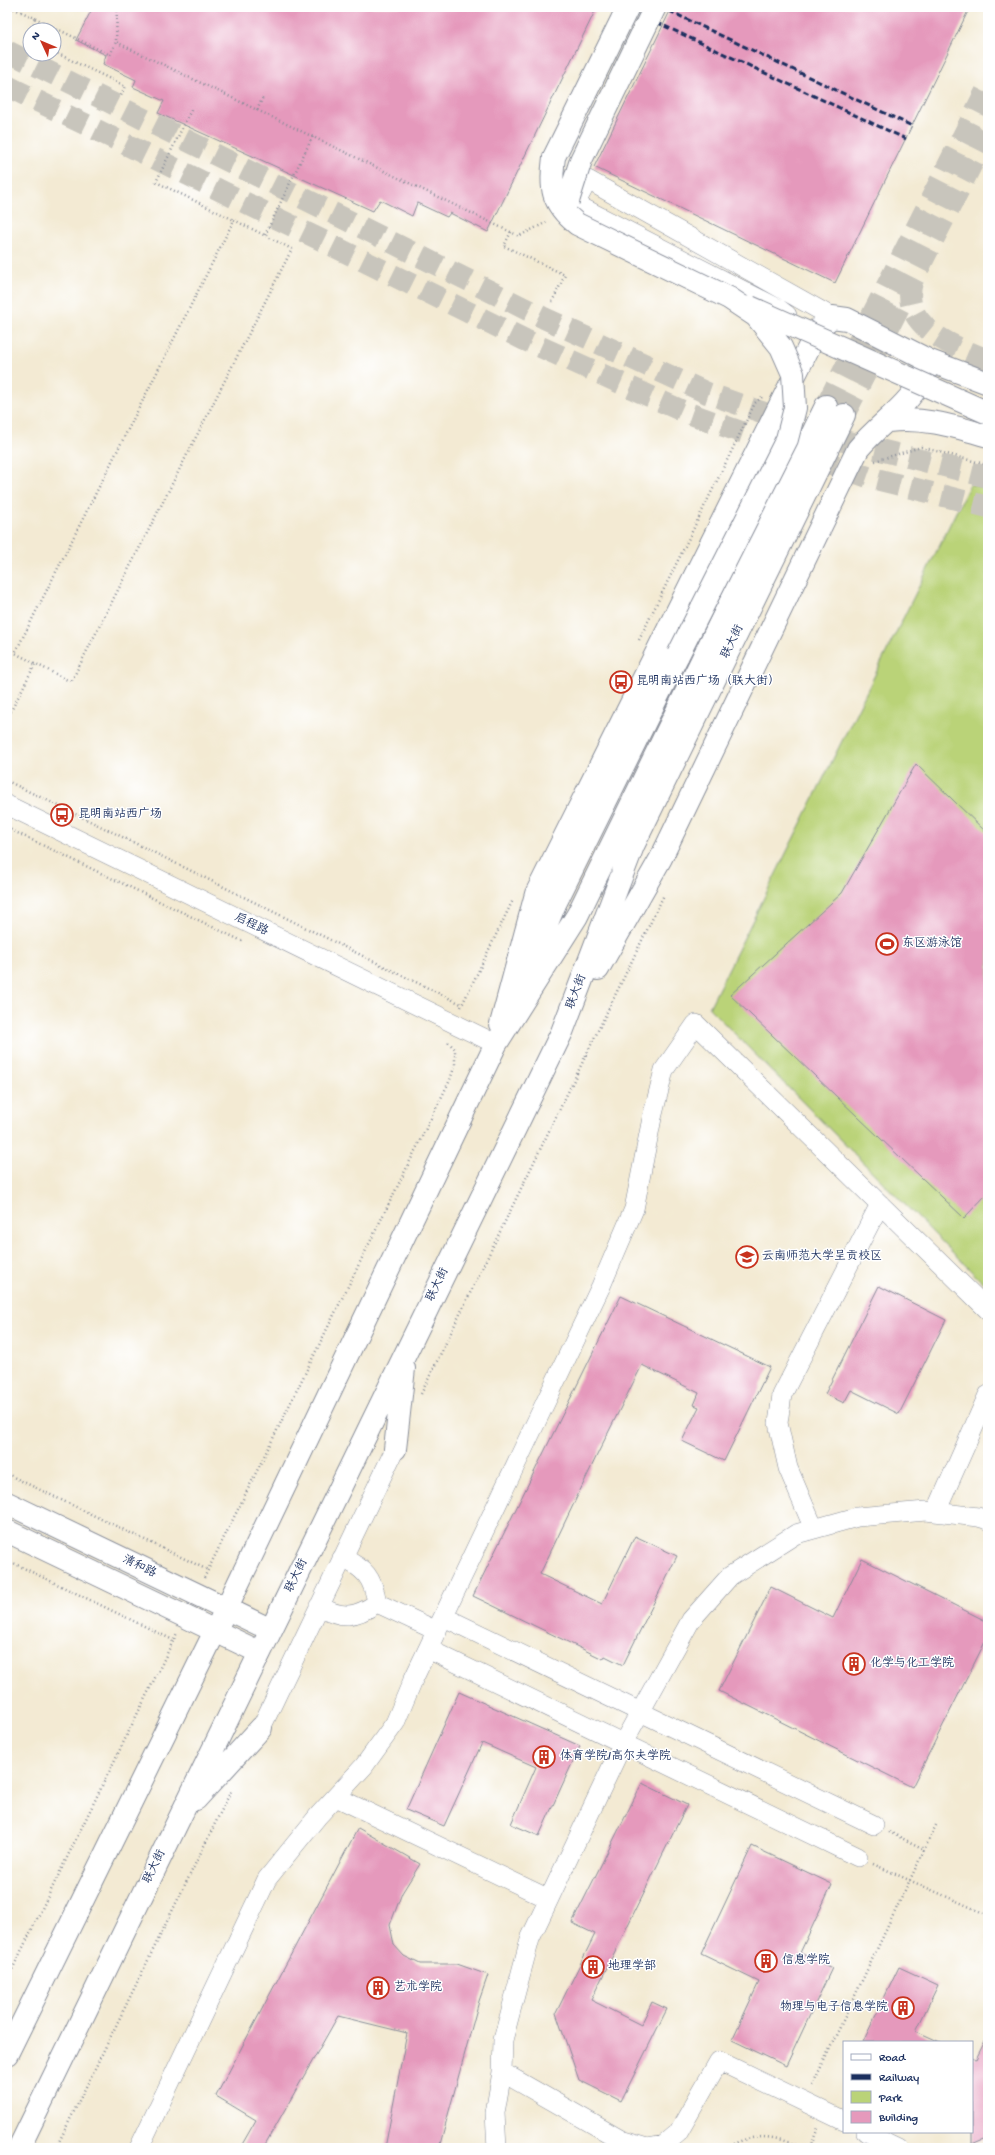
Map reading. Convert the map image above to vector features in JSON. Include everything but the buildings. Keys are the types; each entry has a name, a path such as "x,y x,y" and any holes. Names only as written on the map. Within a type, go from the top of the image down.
{"main road":[{"path":"628,7 554,157 551,181 555,201 571,219 729,298 786,321 942,394 988,413"},
{"path":"571,219 568,208 582,160 655,7"},
{"path":"496,1044 555,904 787,439 795,408 793,374 781,347 756,316 729,298"},
{"path":"496,1044 536,894 818,329 832,317 847,319 930,361 988,383"},
{"path":"562,1032 661,858 858,449 870,435 888,421 913,395 930,361"},
{"name":"联大街","path":"7,2054 226,1609 496,1044 577,916 835,411 633,846 562,1032 19,2148"},
{"path":"888,421 911,418 945,424 988,436"},
{"path":"394,1449 406,1352"},
{"name":"清和路","path":"7,1503 271,1630"},
{"name":"清和路","path":"7,1531 260,1652"},
{"path":"180,1816 261,1728"}],"street":[{"path":"808,348 796,322 779,309 575,204 588,180 832,317"},
{"name":"启程路","path":"7,805 452,1024 496,1044"},
{"path":"139,2148 266,1879 364,1766 395,1723 428,1649 604,1279 634,1209 652,1118 664,1070 696,1024 988,1310"},
{"path":"814,1529 788,1468 778,1423 782,1395 880,1204"},
{"path":"936,1512 988,1395"},
{"path":"261,1728 394,1449"},
{"path":"497,2148 495,2113 502,2072 504,2040 530,1939 623,1743 691,1620 730,1576 796,1534 857,1517 926,1511 978,1517 988,1520"},
{"path":"342,1558 356,1564 367,1574 374,1588 377,1603"},
{"path":"377,1603 440,1624 640,1711 874,1825"},
{"path":"319,1606 333,1614 348,1616 364,1612 377,1603"},
{"path":"428,1649 858,1857"},
{"path":"336,1797 549,1899"},
{"path":"502,2072 621,2140 647,2148 664,2145 678,2133 719,2061 843,2121"},
{"path":"868,2133 899,2148"}],"path":[{"path":"10,7 36,18 110,55 116,42 117,7"},
{"path":"34,22 36,18"},
{"path":"116,42 519,236 571,219"},
{"path":"62,56 125,86 120,98"},
{"path":"257,110 263,97"},
{"path":"191,110 156,182 265,235 292,249 71,682 15,654 234,220"},
{"path":"265,235 313,136"},
{"path":"511,232 504,246 565,275 551,304"},
{"path":"636,646 755,403 767,393"},
{"path":"871,468 875,460 921,447 988,465"},
{"path":"7,720 35,664"},
{"path":"7,781 170,859 254,904 463,1004"},
{"path":"7,828 245,943"},
{"path":"419,1398 666,890"},
{"path":"196,1595 450,1080 456,1065 455,1049 446,1040 452,1024 515,897"},
{"path":"7,1474 208,1570"},
{"path":"7,1560 173,1640"},
{"path":"7,1980 185,1616"},
{"path":"56,2148 234,1785"},
{"path":"805,2102 937,1823"},
{"path":"874,1825 924,1849"},
{"path":"858,1857 988,1915"},
{"path":"810,2148 825,2112"},
{"path":"726,2148 739,2140 758,2136 782,2139 802,2148"}],"green space":[{"path":"970,484 988,488 988,1288 709,1008"}],"tunnel":[{"path":"7,51 544,318 707,393 844,441 988,477"},
{"path":"7,86 525,340 685,412 868,477 988,507"},
{"path":"826,406 988,87"},
{"path":"844,415 988,132"},
{"path":"912,282 910,298 914,312 922,323 946,342 988,360"}],"railway":[{"path":"624,7 906,139"},
{"path":"661,7 912,126"}],"place":[{"name":"昆明南站西广场（联大街）","path":"621,682"},
{"name":"昆明南站西广场","path":"62,815"},
{"name":"东区游泳馆","path":"887,944"},
{"name":"云南师范大学呈贡校区","path":"747,1257"},
{"name":"化学与化工学院","path":"854,1664"},
{"name":"体育学院/高尔夫学院","path":"544,1757"},
{"name":"信息学院","path":"766,1961"},
{"name":"地理学部","path":"593,1967"},
{"name":"艺术学院","path":"378,1988"},
{"name":"物理与电子信息学院","path":"903,2008"}]}
